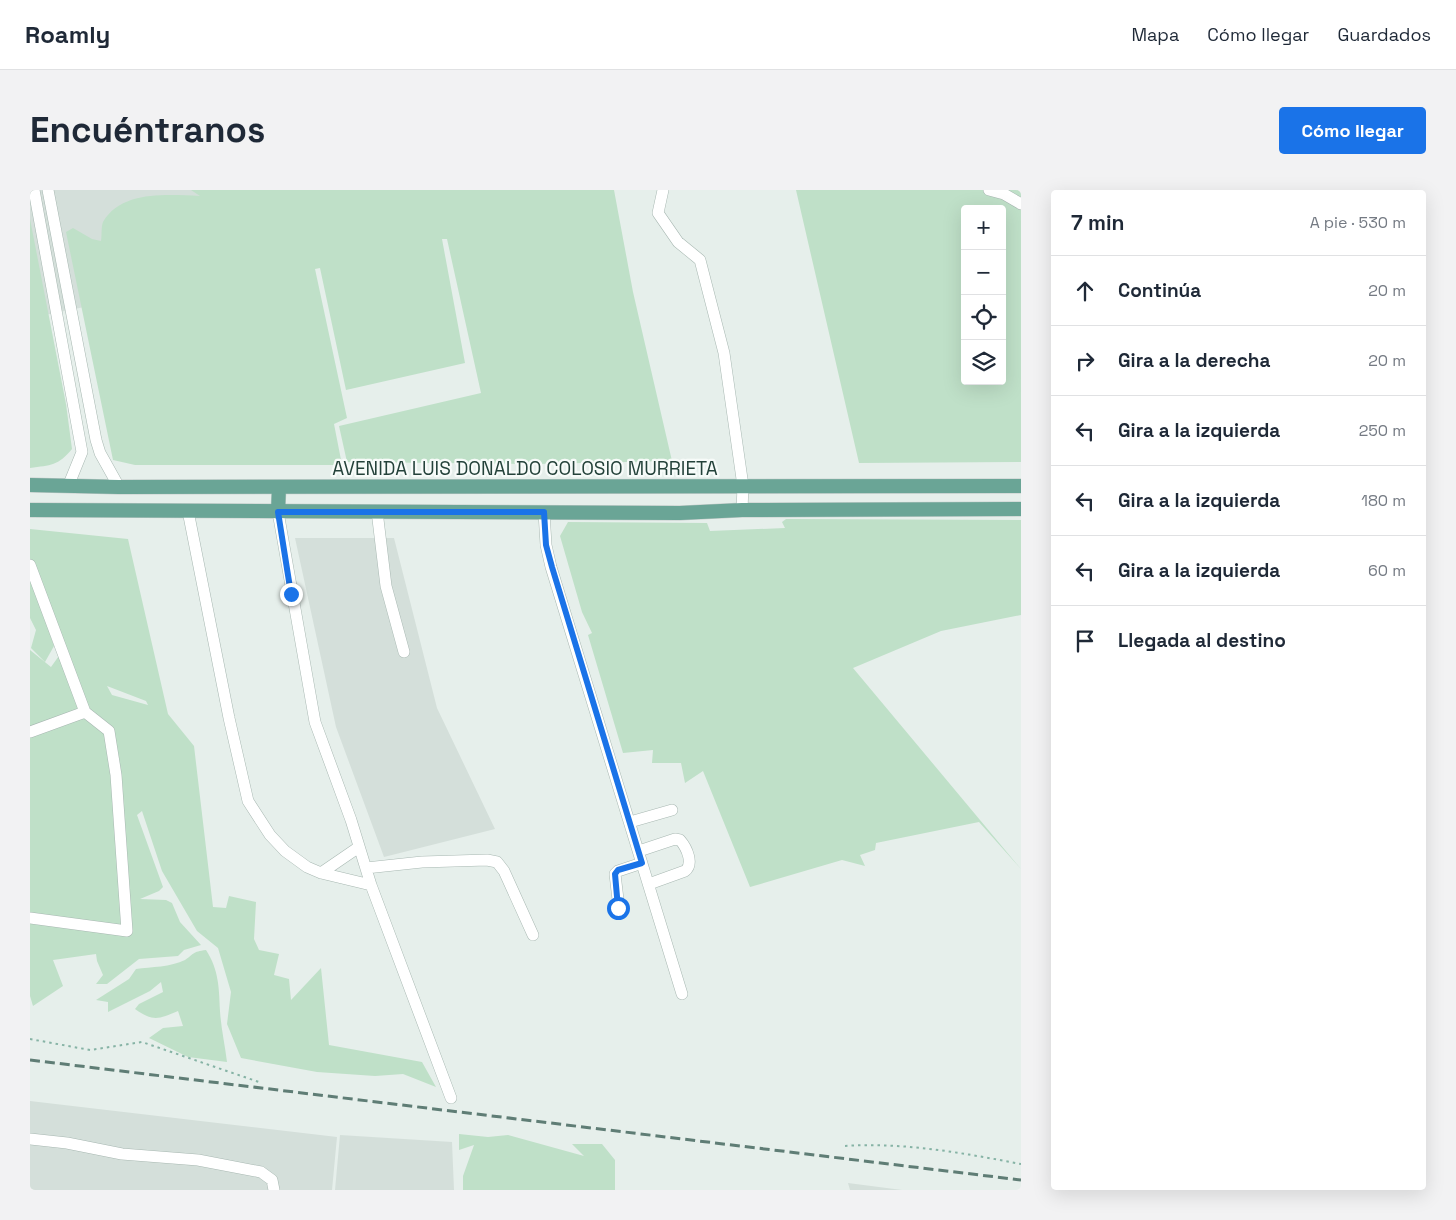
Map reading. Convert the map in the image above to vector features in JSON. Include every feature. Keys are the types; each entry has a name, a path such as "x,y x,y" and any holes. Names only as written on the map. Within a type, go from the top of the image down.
{"main road":[{"name":"AVENIDA LUIS DONALDO COLOSIO MURRIETA","path":"30,485 69,484 119,487 1021,486"},
{"path":"278,512 279,487"},
{"path":"30,510 680,512 1021,509"}],"lane":[{"path":"34,190 82,452 69,484"},
{"path":"48,190 100,453 119,487"},
{"path":"663,190 658,206 661,221 678,242 700,260 724,353 743,486 742,510"},
{"path":"989,190 1004,194 1021,204"},
{"path":"46,250 59,248"},
{"path":"82,452 100,453"},
{"path":"188,511 229,718 248,801 270,836 285,851 307,867 321,873 371,885"},
{"path":"377,511 386,586 404,652"},
{"path":"278,512 315,722 371,885 451,1098"},
{"path":"544,512 546,545 552,567 682,994"},
{"path":"30,565 85,712 109,730 116,775 127,931 30,918"},
{"path":"30,732 85,712"},
{"path":"630,822 672,810"},
{"path":"639,851 676,839 680,840 690,862 685,871 649,884"},
{"path":"321,873 359,847"},
{"path":"366,868 422,862 487,860 497,862 504,871 533,935"},
{"path":"618,908 615,874 618,870 642,863"},
{"path":"30,1139 67,1143 122,1154 198,1160 261,1172 272,1180 274,1190"}],"path":[{"path":"30,1039 90,1050 142,1042 259,1082"},
{"path":"845,1146 865,1145 942,1150 1021,1164"}],"shaded area":[{"path":"30,190 210,190 114,301 30,318"},
{"path":"295,538 394,538 437,708 495,829 384,857 336,727"},
{"path":"30,1101 337,1137 332,1190 30,1190"},
{"path":"340,1135 452,1142 454,1190 335,1190"},
{"path":"848,1183 902,1190 850,1190"}],"green space":[{"path":"191,190 614,190 633,292 672,461 536,464 347,462 339,426 481,393 447,239 442,239 465,363 346,390 320,268 315,269 347,418 334,424 342,465 135,465 113,460 66,232 73,228 92,239 101,241 103,222 111,212 122,204 133,199 160,195 200,196"},
{"path":"796,190 1021,190 1021,462 859,463"},
{"path":"30,219 66,404 72,449 54,464 30,468"},
{"path":"786,519 1021,520 1021,615 941,631 853,668 1021,869 979,822 876,843 875,850 860,855 865,866 842,860 750,887 703,771 685,783 681,763 652,763 653,750 623,753 588,635 592,633 582,612 560,536 568,522 707,523 710,531 785,528 782,522"},
{"path":"30,529 128,539 168,714 194,746 213,907 226,908 229,896 256,902 254,939 259,950 279,954 274,975 289,979 291,1000 321,968 329,1045 422,1062 436,1087 403,1074 375,1076 317,1072 241,1058 227,1024 231,992 218,948 197,931 162,871 142,811 137,815 163,887 159,891 140,899 166,900 172,903 180,922 201,945 184,950 178,956 139,959 107,984 96,984 103,975 96,954 53,960 63,986 33,1006 30,996 30,650 51,667 61,653 42,611 54,646 45,662 31,648 36,630 30,618","holes":["107,686 146,701 148,705 112,695"]},
{"path":"206,950 214,965 218,979 221,1024 227,1062 188,1057 149,1038 163,1028 183,1026 178,1011 156,1018 147,1016 135,1009 139,1004 163,992 161,982 150,991 108,1012 108,1002 96,1000 129,979 136,969 174,964 185,960 196,952"},
{"path":"459,1134 488,1137 508,1135 584,1156 572,1144 602,1144 615,1160 615,1190 463,1190 463,1176 474,1145 459,1150"}],"railway":[{"path":"30,1060 1021,1180"}],"route":[{"path":"291,594 278,512 544,512 546,545 552,567 642,863 618,870 615,874 618,908"}]}
